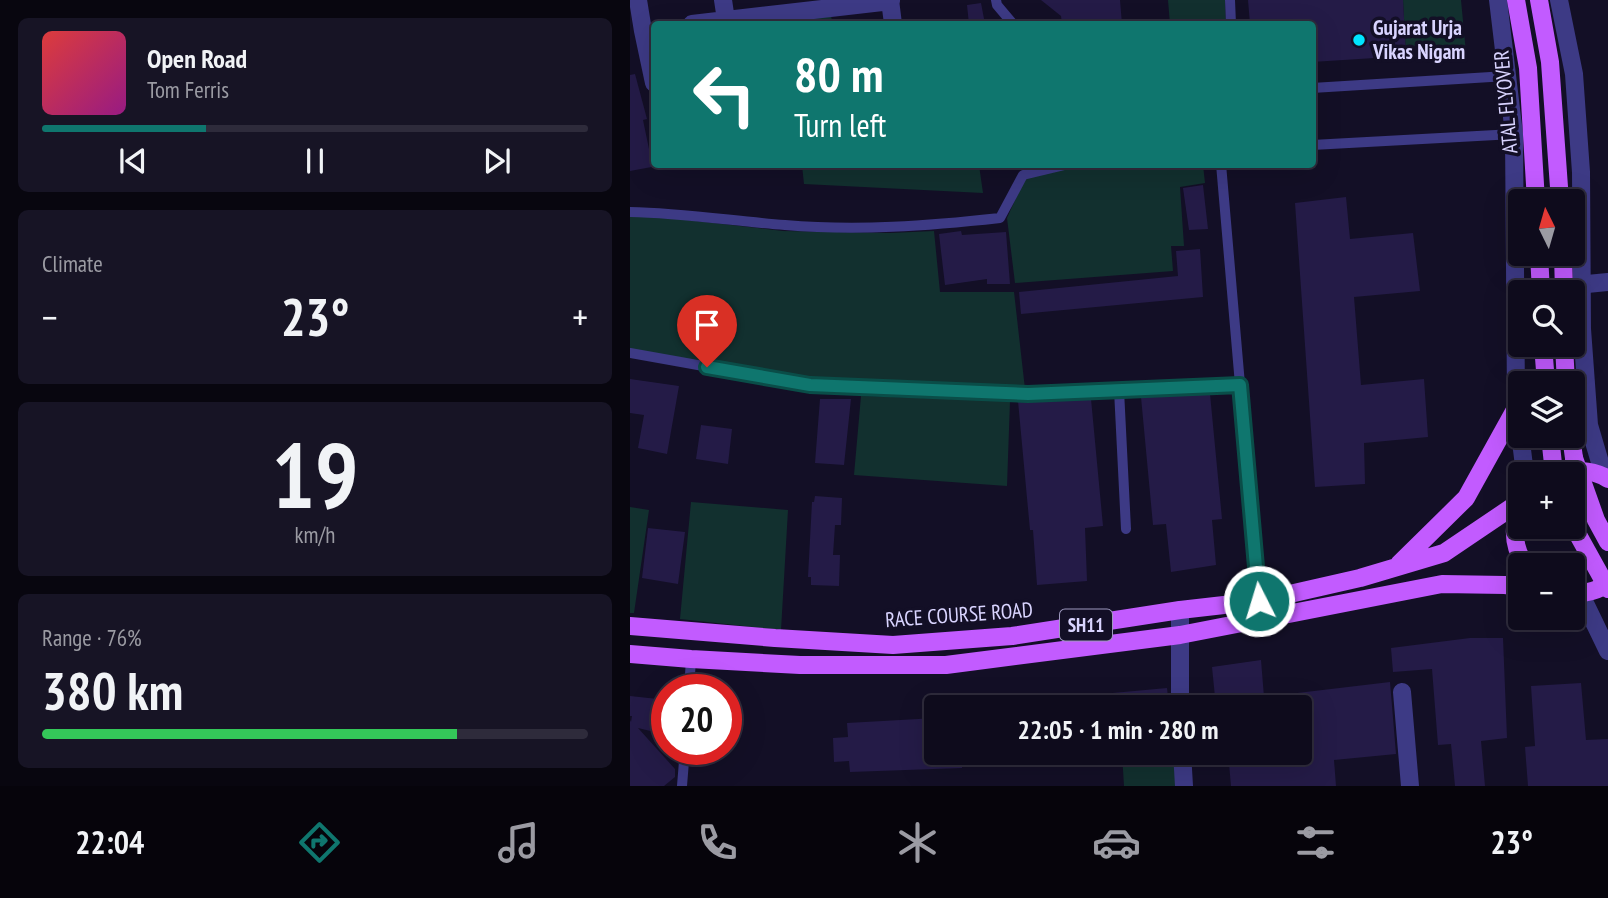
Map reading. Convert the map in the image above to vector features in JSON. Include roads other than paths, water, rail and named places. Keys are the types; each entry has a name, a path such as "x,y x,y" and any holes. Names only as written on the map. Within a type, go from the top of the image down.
{"main road":[{"name":"ATAL FLYOVER","path":"1516,0 1528,68 1535,189"},
{"path":"1539,0 1550,62 1559,189"},
{"path":"1397,567 1466,498 1508,422"},
{"path":"1573,448 1591,508 1608,542"},
{"path":"1585,471 1606,478"},
{"name":"RACE COURSE ROAD","path":"630,654 800,665 946,665 1180,635 1444,553 1508,511"},
{"path":"1580,539 1608,589"},
{"path":"1585,592 1600,589 1608,583"},
{"name":"RACE COURSE ROAD","path":"630,626 892,645 1012,636 1180,610 1259,610 1369,597 1442,584 1508,585"}],"street":[{"path":"638,0 649,30 651,51"},
{"path":"723,0 726,20"},
{"path":"1498,0 1514,134 1517,371"},
{"path":"1559,0 1574,74 1581,172 1582,329 1589,425 1606,478"},
{"path":"718,21 890,1 893,21"},
{"path":"1587,284 1608,282"},
{"path":"1585,608 1608,651"},
{"path":"1180,610 1180,695"},
{"path":"1402,692 1410,786"},
{"path":"1183,765 1184,786"}],"lane":[{"path":"996,0 1011,21"},
{"path":"1230,0 1231,21"},
{"path":"1316,88 1507,76"},
{"path":"1316,145 1514,134"},
{"path":"630,212 787,225 890,228 954,223 1000,218 1023,175 1052,168"},
{"path":"1221,168 1259,610"},
{"path":"630,353 810,385 1028,394 1240,385"},
{"path":"1119,390 1126,529"},
{"path":"690,674 691,659"},
{"path":"682,786 684,765"}],"place":[{"name":"Gujarat Urja Vikas Nigam","path":"1359,40"}]}
